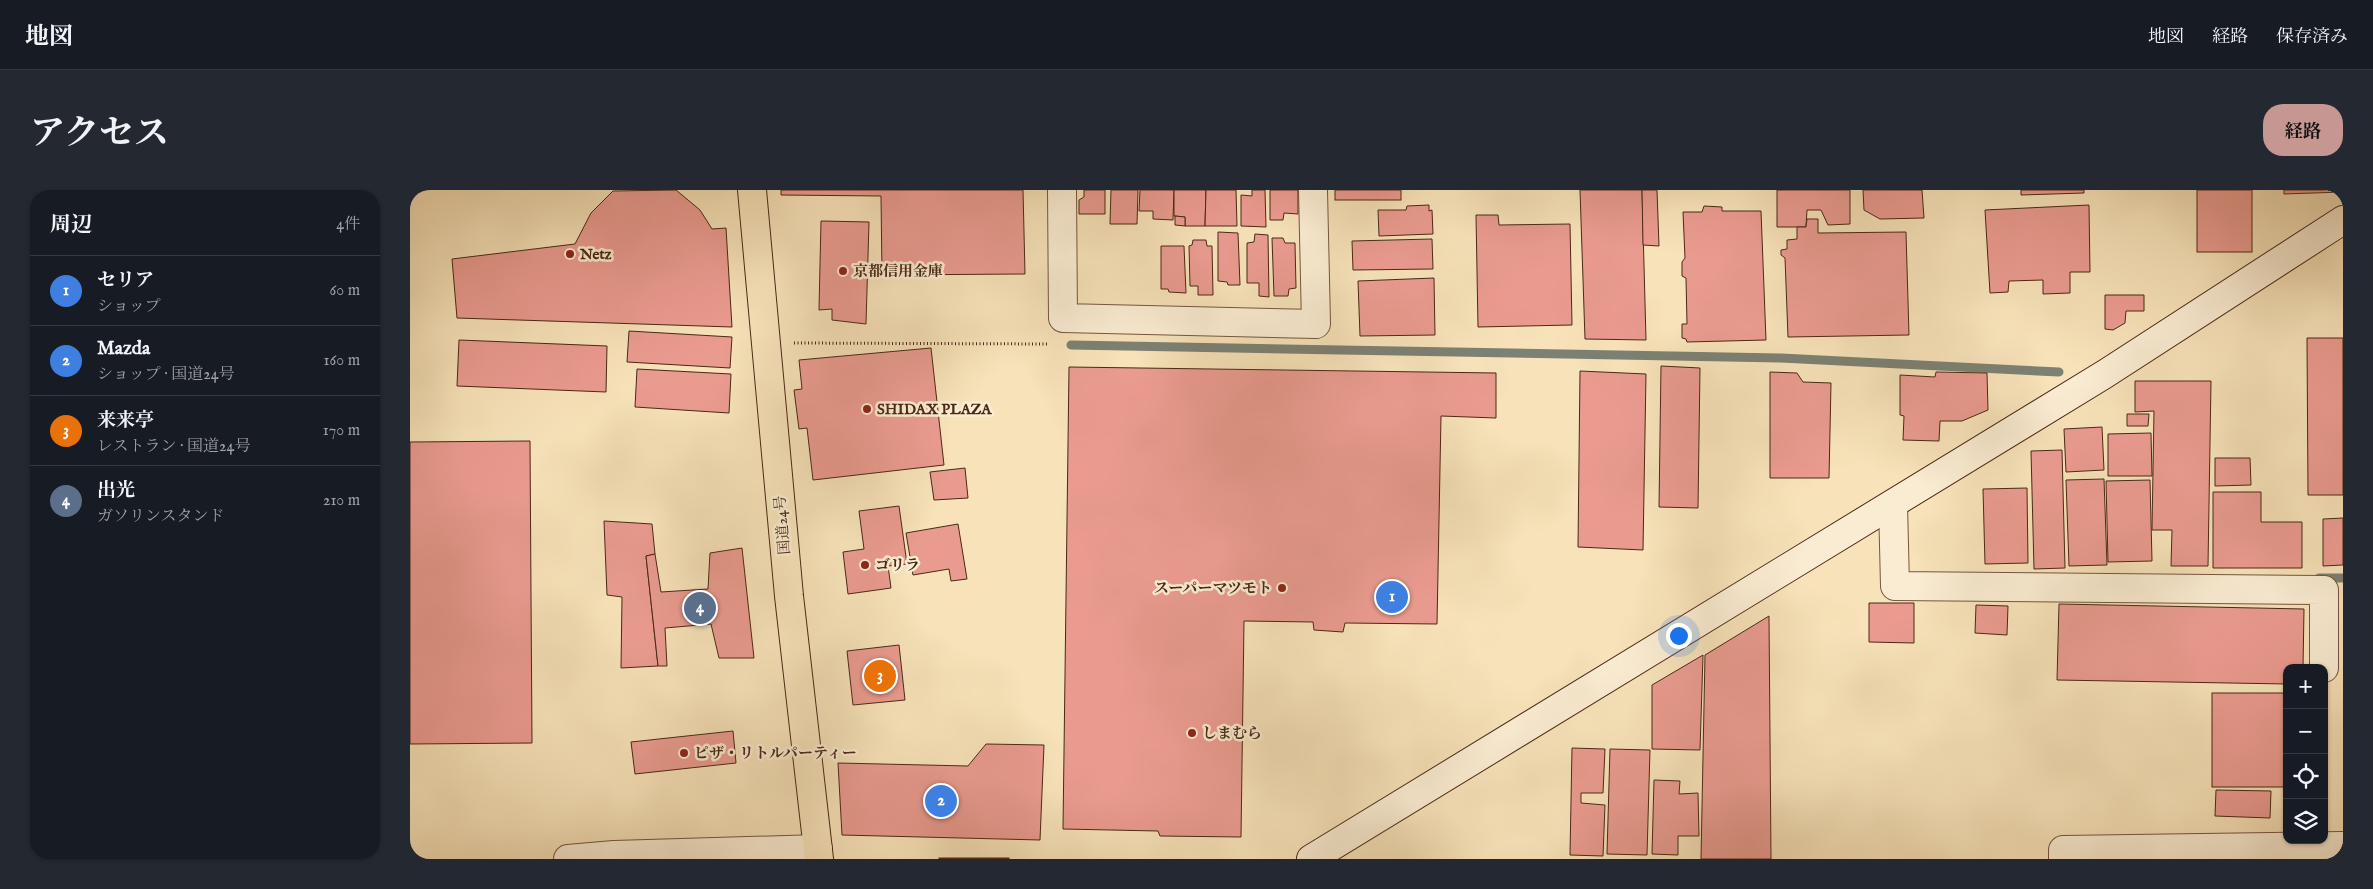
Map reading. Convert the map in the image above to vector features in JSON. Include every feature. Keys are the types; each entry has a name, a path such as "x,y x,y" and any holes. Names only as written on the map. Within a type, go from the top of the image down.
{"highway":[{"name":"国道24号","path":"752,190 788,586 818,854"}],"street":[{"path":"1062,190 1063,318 1316,324 1313,190"},
{"path":"1311,859 2105,374 2343,220"},
{"path":"1894,504 1895,586 2324,590 2324,664"},
{"path":"2063,859 2063,850 2330,844"},
{"path":"568,859 614,855 818,854"}],"path":[{"path":"791,343 1060,344 1063,318"}],"building":[{"name":"Netz","path":"676,190 700,210 712,229 726,228 732,327 457,318 452,259 575,244 591,213 613,191"},
{"path":"781,190 1023,190 1025,274 882,275 881,196 781,195"},
{"path":"1084,190 1105,190 1105,214 1079,214 1079,200 1084,197"},
{"path":"1111,190 1138,190 1137,224 1110,224"},
{"path":"1140,190 1174,190 1173,220 1153,219 1153,211 1139,211"},
{"path":"1174,190 1206,190 1205,226 1185,226 1185,217 1174,216"},
{"path":"1206,190 1236,190 1237,226 1205,226"},
{"path":"1252,190 1265,190 1266,227 1241,226 1241,195 1252,196"},
{"path":"1270,190 1298,190 1298,214 1284,213 1283,220 1270,220"},
{"path":"1335,190 1401,190 1401,200 1335,200"},
{"path":"1580,190 1642,190 1646,340 1585,339"},
{"path":"1642,190 1657,190 1659,246 1643,245"},
{"path":"1777,190 1850,190 1850,224 1828,225 1821,210 1807,210 1806,227 1777,227"},
{"path":"1863,190 1922,190 1924,218 1880,219 1864,210"},
{"path":"2021,190 2084,190 2084,193 2021,195"},
{"path":"2197,190 2252,190 2252,252 2197,252"},
{"path":"2284,190 2343,190 2343,192 2284,194"},
{"path":"1429,205 1429,211 1432,210 1433,234 1379,236 1378,210 1406,210 1407,206"},
{"path":"2089,205 2090,272 2070,272 2070,293 2043,294 2043,280 2009,281 2008,292 1990,293 1985,210"},
{"path":"1704,206 1722,207 1722,211 1761,211 1766,340 1687,342 1686,339 1682,338 1682,324 1687,324 1686,278 1682,276 1682,262 1685,258 1683,212 1702,212"},
{"path":"1476,215 1498,215 1499,225 1570,224 1572,325 1478,327"},
{"path":"1175,216 1185,217 1185,226 1175,225"},
{"path":"1807,219 1818,219 1818,233 1906,232 1909,335 1788,337 1785,258 1781,255 1781,250 1787,249 1787,240 1797,239 1797,227 1806,227"},
{"path":"821,221 869,222 866,324 832,320 832,309 819,310"},
{"path":"1218,232 1238,233 1240,285 1228,285 1227,282 1218,281"},
{"path":"1255,234 1268,235 1269,297 1259,296 1259,283 1247,283 1247,243 1254,242"},
{"path":"1272,238 1283,238 1285,243 1295,243 1296,288 1289,289 1288,296 1274,296"},
{"path":"1432,239 1433,269 1353,270 1352,241"},
{"path":"1193,240 1206,240 1207,246 1212,246 1213,295 1198,295 1198,286 1190,286 1189,246 1192,245"},
{"path":"1161,246 1184,246 1186,293 1169,292 1168,289 1161,289"},
{"path":"1434,278 1435,335 1360,336 1358,281"},
{"path":"2105,295 2144,295 2144,311 2126,311 2125,323 2113,330 2105,329"},
{"path":"629,331 732,337 730,368 627,362"},
{"path":"2307,338 2343,338 2343,495 2308,495"},
{"path":"459,340 607,346 606,392 457,386"},
{"name":"SHIDAX PLAZA","path":"931,348 944,465 813,480 807,428 799,429 794,390 802,389 799,360"},
{"path":"1661,366 1700,368 1698,508 1659,507"},
{"path":"1069,367 1496,373 1496,418 1441,416 1437,624 1345,623 1343,632 1314,630 1313,622 1244,621 1241,837 1160,836 1158,831 1063,829"},
{"path":"637,369 731,374 729,413 635,407"},
{"path":"1580,371 1646,374 1643,550 1578,547"},
{"path":"1770,372 1797,373 1803,382 1831,383 1829,478 1770,478"},
{"path":"1936,372 1987,373 1988,410 1962,421 1940,421 1939,441 1903,440 1904,416 1900,415 1900,375 1935,377"},
{"path":"2135,381 2211,381 2208,566 2171,566 2172,530 2152,530 2154,411 2135,412"},
{"path":"2127,414 2149,414 2148,426 2127,426"},
{"path":"2102,427 2104,470 2066,472 2064,429"},
{"path":"2151,433 2152,476 2108,476 2108,434"},
{"path":"530,441 532,743 410,744 410,442"},
{"path":"2062,450 2065,568 2034,569 2031,451"},
{"path":"2215,458 2250,458 2251,485 2215,486"},
{"path":"965,468 968,498 934,500 930,472"},
{"path":"2104,479 2107,565 2069,566 2066,480"},
{"path":"2150,480 2152,561 2108,562 2106,481"},
{"path":"2027,488 2028,563 1985,564 1983,489"},
{"path":"2213,492 2261,492 2261,522 2302,522 2302,568 2213,568"},
{"path":"899,506 907,564 888,566 891,588 848,594 843,552 864,549 859,511"},
{"path":"2343,518 2343,565 2323,566 2323,519"},
{"path":"604,521 652,524 655,554 646,556 658,666 621,668 622,597 607,595"},
{"path":"958,524 967,579 951,581 949,569 913,575 906,533"},
{"path":"742,548 754,658 719,658 711,624 665,628 667,666 658,666 646,556 655,554 661,592 708,589 710,553"},
{"path":"1869,603 1914,603 1914,643 1869,642"},
{"path":"2059,604 2304,609 2303,664 2283,664 2283,684 2057,680"},
{"path":"1976,605 2008,606 2007,635 1975,633"},
{"path":"1769,616 1771,859 1701,859 1705,655"},
{"path":"899,645 905,700 853,705 847,651"},
{"path":"1703,655 1700,750 1652,749 1652,685"},
{"path":"2212,693 2283,693 2283,787 2212,787"},
{"name":"ピザ・リトルパーティー","path":"733,731 736,763 635,774 631,742"},
{"path":"986,744 1044,745 1040,840 842,835 838,763 968,766"},
{"path":"1572,748 1605,749 1603,793 1581,793 1581,803 1605,805 1603,856 1570,855"},
{"path":"1610,749 1650,750 1647,855 1607,854"},
{"path":"1654,780 1680,781 1679,794 1698,793 1699,836 1678,836 1678,855 1652,854"},
{"path":"2216,790 2271,791 2270,818 2215,816"},
{"path":"1009,858 1009,859 939,859"}],"waterway":[{"path":"1071,345 1781,358 2059,372"},
{"path":"2319,578 2343,578"}],"place":[{"name":"Netz","path":"570,254"},
{"name":"京都信用金庫","path":"843,271"},
{"name":"SHIDAX PLAZA","path":"867,409"},
{"name":"ゴリラ","path":"865,565"},
{"name":"スーパーマツモト","path":"1282,588"},
{"name":"セリア","path":"1392,597"},
{"name":"出光","path":"700,608"},
{"name":"来来亭","path":"880,676"},
{"name":"しまむら","path":"1192,733"},
{"name":"ピザ・リトルパーティー","path":"684,753"},
{"name":"Mazda","path":"941,801"}]}
